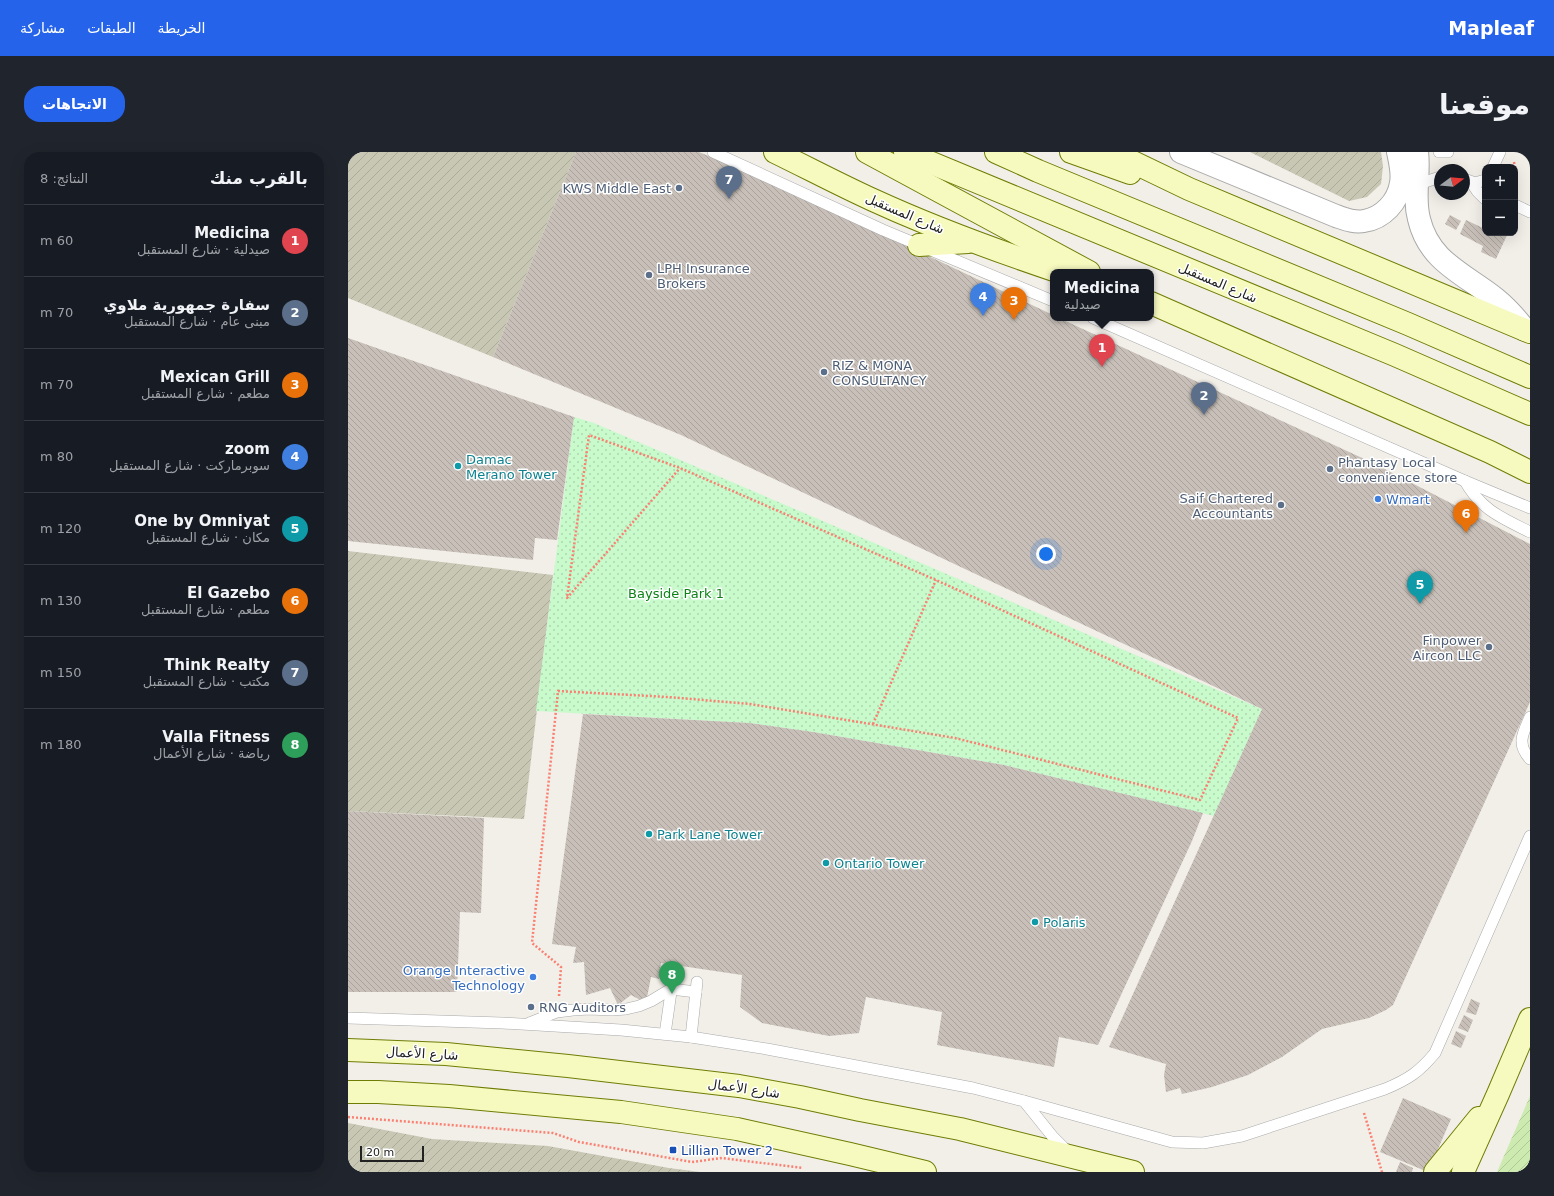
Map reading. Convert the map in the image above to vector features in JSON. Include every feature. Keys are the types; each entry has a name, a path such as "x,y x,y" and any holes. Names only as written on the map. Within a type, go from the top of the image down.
{"street":[{"name":"شارع المستقبل","path":"775,152 874,200 974,242 1051,269"},
{"path":"867,152 1084,269"},
{"name":"شارع المستقبل","path":"905,152 1395,355 1530,414"},
{"path":"996,152 1038,171 1408,324 1530,377"},
{"path":"1071,152 1120,170 1189,189"},
{"path":"1112,152 1189,189 1528,331"},
{"path":"1181,152 1336,216 1350,221 1364,221 1377,217 1389,208 1397,197 1401,183 1401,169 1398,152"},
{"path":"1417,152 1417,203 1418,218 1422,232 1439,257 1496,298 1528,331"},
{"path":"919,246 974,242"},
{"path":"1154,304 1490,452 1530,472"},
{"path":"1490,452 1530,463"},
{"path":"1463,1172 1530,1019"},
{"name":"شارع الأعمال","path":"348,1050 446,1054 568,1066 739,1086 800,1096 860,1110 960,1129 1133,1172"},
{"path":"348,1092 449,1096 621,1112 737,1129 912,1170"},
{"path":"1435,1172 1498,1094"}],"lane":[{"path":"714,152 919,246 1050,300"},
{"path":"1439,152 1448,152"},
{"path":"1494,164 1500,152"},
{"path":"1418,188 1425,182 1434,179"},
{"path":"1470,181 1475,183 1482,181"},
{"path":"1470,183 1482,196"},
{"path":"1518,208 1530,212"},
{"path":"1100,321 1530,508"},
{"path":"1465,481 1471,492 1488,510 1530,532"},
{"path":"1530,717 1522,736 1522,745 1525,754 1530,759"},
{"path":"348,1018 527,1024 621,1030 690,1037 767,1049 973,1088 1172,1142 1203,1143 1242,1136 1386,1089 1406,1080 1422,1069 1435,1053 1530,836"},
{"path":"665,1034 673,978"},
{"path":"527,1024 557,1012 590,1009 626,1009 651,1001 671,989 696,987 690,1037"},
{"path":"1024,1101 1053,1137 1072,1156"}],"path":[{"path":"557,1012 561,967 532,943 558,691 668,697 750,704 873,724 955,738 1200,800 1238,718 936,580 680,468 589,435 566,598 680,468"},
{"path":"873,724 936,580"},
{"path":"1359,1098 1382,1172"},
{"path":"348,1117 553,1133 579,1142 692,1162 722,1158 808,1168"}],"shaded area":[{"path":"348,152 576,152 493,357 348,298"},
{"path":"1250,152 1381,152 1383,166 1381,184 1367,197 1349,201"},
{"path":"348,551 553,575 524,819 348,811"},
{"path":"348,1123 432,1139 548,1146 669,1168 700,1172 348,1172"}],"green space":[{"name":"Bayside Park 1","path":"574,417 594,423 1262,709 1214,816 1004,765 813,732 749,723 536,711"},
{"path":"1530,1096 1530,1162 1526,1172 1497,1172"}],"building":[{"path":"576,152 699,152 785,188 1050,314 1050,321 1065,321 1373,463 1530,544 1530,702 1393,1005 1369,1018 1322,1029 1282,1057 1248,1075 1212,1087 1182,1094 1180,1088 1166,1092 1164,1075 1166,1064 1109,1047 1262,709 681,435 493,357"},
{"path":"1450,215 1461,221 1456,230 1445,224"},
{"path":"1466,220 1482,228 1482,236 1507,236 1496,259 1481,252 1483,246 1460,234"},
{"name":"Damac Merano Tower","path":"348,338 574,417 557,540 535,538 533,560 348,541"},
{"path":"583,714 749,723 813,732 1004,765 1203,813 1192,841 1098,1045 1059,1037 1054,1067 937,1045 942,1012 866,997 859,1033 829,1036 762,1023 740,1007 742,975 661,963 659,979 651,977 646,1003 631,995 618,1005 610,988 586,995 584,962 573,963 576,947 552,944"},
{"path":"348,811 484,818 481,913 460,912 457,992 348,992"},
{"path":"1471,999 1480,1003 1476,1015 1466,1012"},
{"path":"1464,1015 1473,1020 1468,1032 1458,1028"},
{"path":"1456,1031 1466,1036 1461,1048 1451,1044"},
{"path":"1403,1098 1451,1119 1428,1172 1380,1152"},
{"path":"1400,1162 1413,1168 1412,1172 1396,1172"}],"place":[{"name":"KWS Middle East","path":"679,188"},
{"name":"Think Realty","path":"729,199"},
{"name":"LPH Insurance Brokers","path":"649,275"},
{"name":"zoom","path":"983,316"},
{"name":"Mexican Grill","path":"1014,320"},
{"name":"Medicina","path":"1102,367"},
{"name":"RIZ & MONA CONSULTANCY","path":"824,372"},
{"name":"سفارة جمهورية ملاوي","path":"1204,415"},
{"name":"Damac Merano Tower","path":"458,466"},
{"name":"Phantasy Local convenience store","path":"1330,469"},
{"name":"Wmart","path":"1378,499"},
{"name":"Saif Chartered Accountants","path":"1281,505"},
{"name":"El Gazebo","path":"1466,533"},
{"name":"One by Omniyat","path":"1420,604"},
{"name":"Finpower Aircon LLC","path":"1489,647"},
{"name":"Park Lane Tower","path":"649,834"},
{"name":"Ontario Tower","path":"826,863"},
{"name":"Polaris","path":"1035,922"},
{"name":"Orange Interactive Technology","path":"533,977"},
{"name":"Valla Fitness","path":"672,994"},
{"name":"RNG Auditors","path":"531,1007"},
{"name":"Lillian Tower 2","path":"673,1150"}]}
